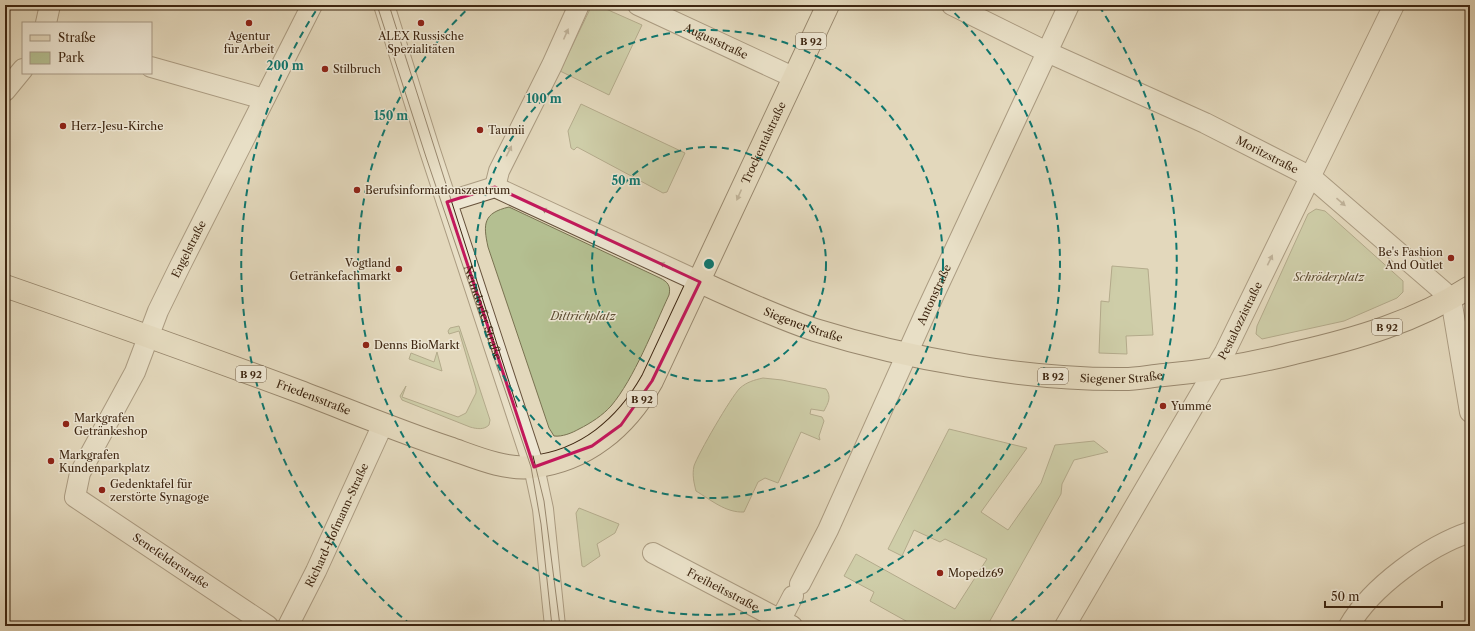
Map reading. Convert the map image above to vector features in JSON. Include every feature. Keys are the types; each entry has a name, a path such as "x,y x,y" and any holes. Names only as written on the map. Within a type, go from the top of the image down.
{"main road":[{"name":"Trockentalstraße","path":"700,282 828,5"},
{"name":"Siegener Straße","path":"700,282 775,315 815,329 908,354 951,362 1052,376 1125,379 1214,370 1253,363 1346,340 1398,323 1451,299 1470,287"},
{"name":"B 92","path":"534,467 553,462 581,451 609,436 621,425 638,405 652,381 700,282"},
{"name":"Friedensstraße","path":"5,286 150,336 482,460 516,467 534,467"}],"street":[{"path":"46,22 50,5"},
{"name":"Engelstraße","path":"75,496 80,473 134,372 150,336 158,311 312,5"},
{"name":"Neundorfer Straße","path":"384,5 446,202 534,467 543,509 555,626"},
{"path":"495,187 499,171 552,65 579,5"},
{"name":"Auguststraße","path":"638,5 794,77"},
{"name":"Moritzstraße","path":"952,5 1047,52 1205,123 1311,177 1451,299"},
{"name":"Antonstraße","path":"786,623 800,584 828,530 1047,52 1070,5"},
{"name":"Pestalozzistraße","path":"1064,626 1225,352 1394,5"},
{"path":"152,67 264,99"},
{"path":"5,91 22,70"},
{"path":"446,202 495,187 700,282"},
{"path":"1451,299 1470,412"},
{"name":"Richard-Hofmann-Straße","path":"288,626 316,571 383,424"},
{"name":"Senefelderstraße","path":"75,496 268,626"},
{"path":"1348,626 1375,592 1397,573 1426,554 1470,532"},
{"name":"Freiheitsstraße","path":"653,553 786,623"}],"highlighted area":[{"path":"495,187 700,282 652,381 621,425 592,446 534,467 447,202"}],"green space":[{"path":"592,5 597,5 642,25 609,95 560,71"},
{"path":"581,104 685,153 667,192 663,193 577,147 574,150 571,148 568,131"},
{"name":"Dittrichplatz","path":"509,207 660,278 667,283 670,289 669,295 636,367 619,395 611,406 596,419 564,435 554,436 549,428 488,247 486,232 487,221 490,216 500,209"},
{"name":"Schröderplatz","path":"1316,209 1325,211 1403,281 1403,292 1397,298 1344,321 1262,339 1256,334 1257,326 1308,214"},
{"path":"1112,266 1148,269 1153,335 1126,336 1127,354 1099,353 1101,301 1109,302"},
{"path":"459,326 490,420 487,427 478,429 470,427 402,400 400,396 406,386 402,397 458,417 466,413 476,393 476,389 459,331 449,334 448,331 450,328"},
{"path":"437,352 442,371 409,359 411,353 434,362"},
{"path":"763,378 782,380 826,389 829,395 828,403 824,411 811,409 810,414 822,417 824,421 819,436 820,440 801,432 778,483 765,478 758,482 744,512 737,512 719,505 696,491 693,469 715,426 736,393 745,384"},
{"path":"949,429 1027,448 981,512 1008,530 1041,483 1055,445 1094,441 1108,452 1074,460 1062,484 1061,494 987,626 915,626 870,601 874,592 844,576 856,554 955,609 987,559 945,539 940,542 914,530 902,556 888,549"},
{"path":"579,508 619,524 615,533 597,544 600,556 584,567 582,566 576,513"}],"tram line":[{"path":"377,5 426,157 531,467 541,524 552,626"},
{"path":"389,5 517,407"},
{"path":"533,456 544,501 560,626"}],"place":[{"name":"Agentur für Arbeit","path":"249,23"},
{"name":"ALEX Russische Spezialitäten","path":"421,23"},
{"name":"Stilbruch","path":"325,69"},
{"name":"Herz-Jesu-Kirche","path":"63,126"},
{"name":"Taumii","path":"480,130"},
{"name":"Berufsinformationszentrum","path":"357,190"},
{"name":"Be's Fashion And Outlet","path":"1451,258"},
{"name":"Vogtland Getränkefachmarkt","path":"399,269"},
{"name":"Denns BioMarkt","path":"366,345"},
{"name":"Yumme","path":"1163,406"},
{"name":"Markgrafen Getränkeshop","path":"66,424"},
{"name":"Markgrafen Kundenparkplatz","path":"51,461"},
{"name":"Gedenktafel für zerstörte Synagoge","path":"102,490"},
{"name":"Mopedz69","path":"940,573"}]}
